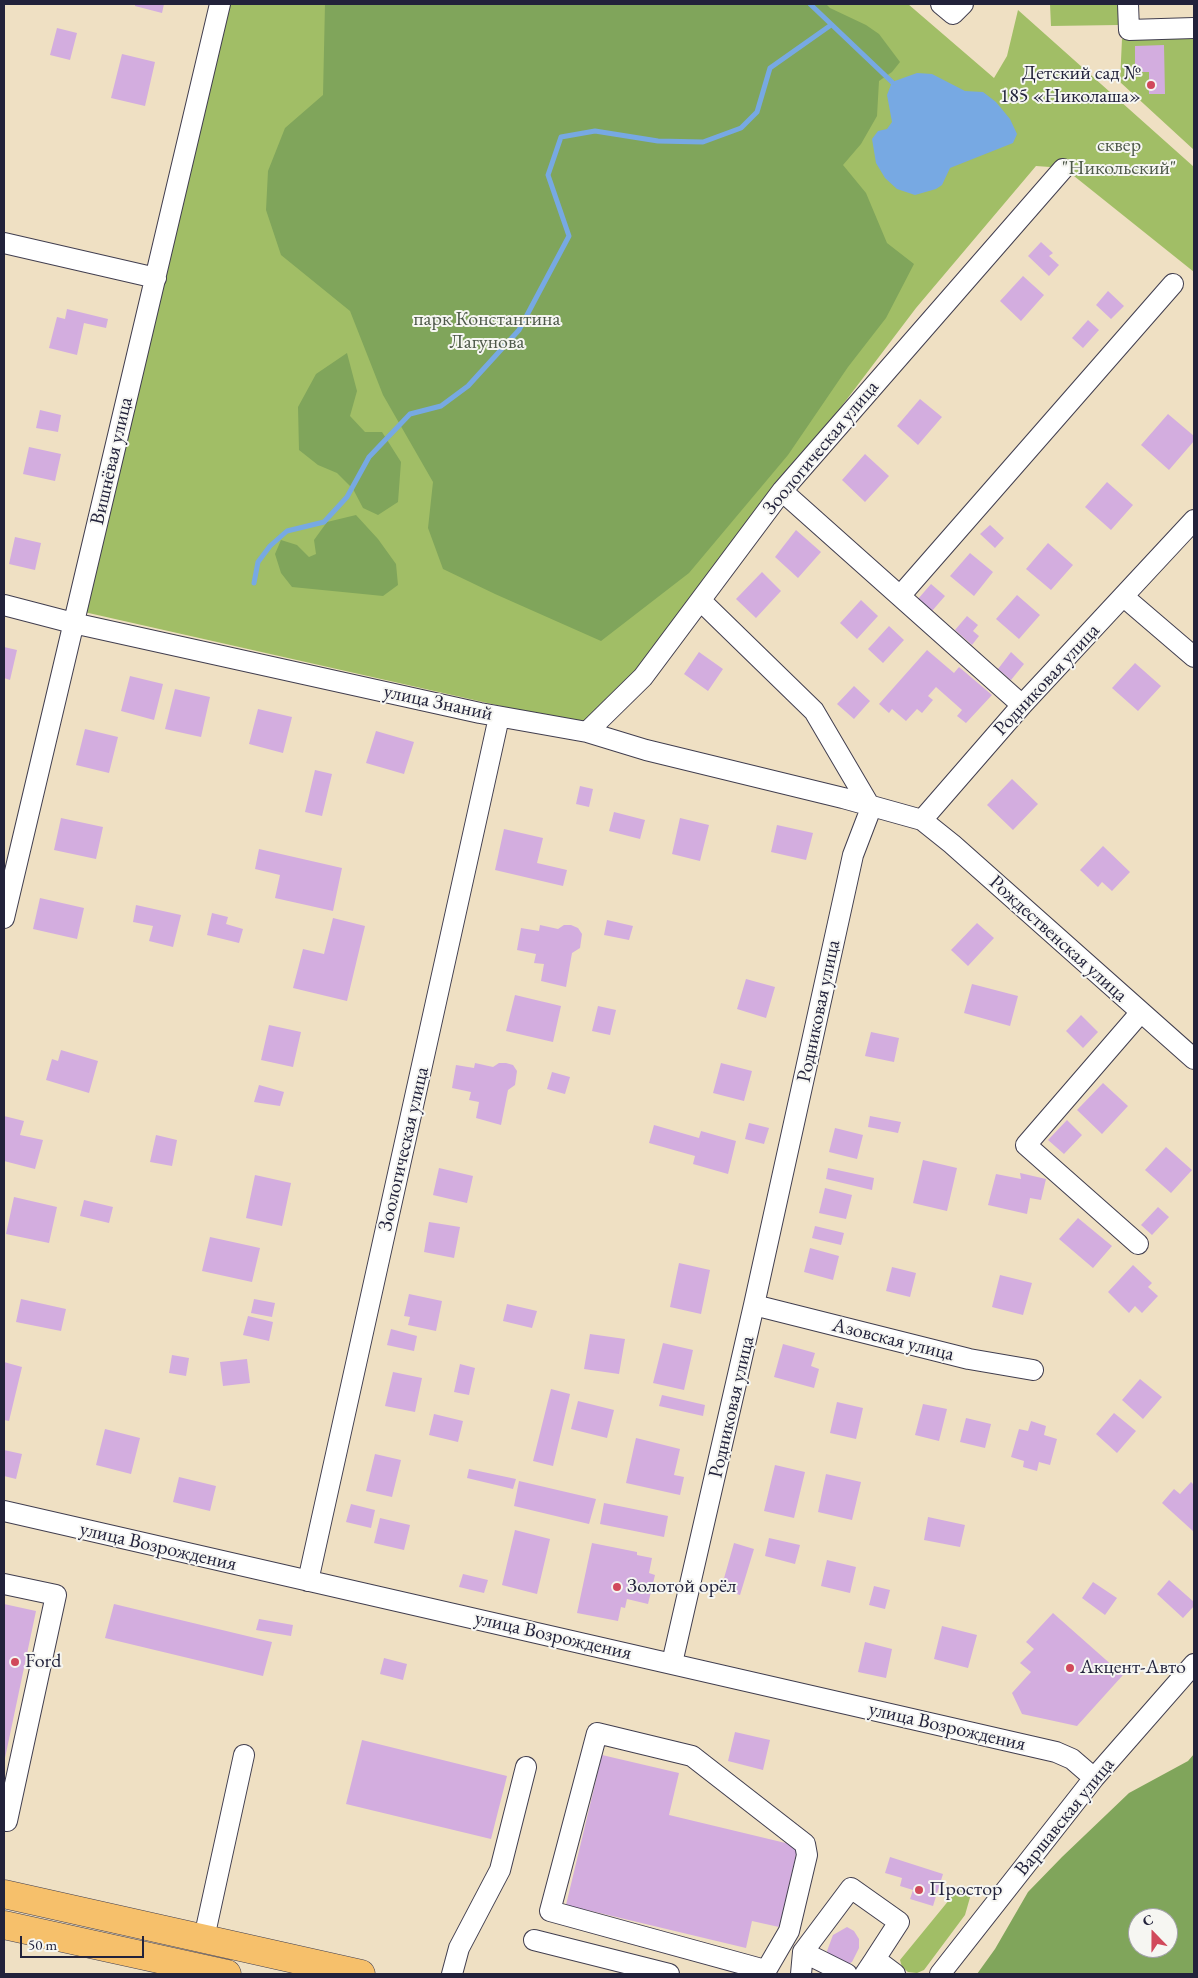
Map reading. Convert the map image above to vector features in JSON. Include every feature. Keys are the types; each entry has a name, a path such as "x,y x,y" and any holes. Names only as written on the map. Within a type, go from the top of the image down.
{"highway":[{"path":"4,1894 361,1974"},
{"path":"4,1925 227,1974"}],"street":[{"name":"Вишнёвая улица","path":"4,918 220,4"},
{"path":"941,4 954,14 963,4"},
{"path":"1128,4 1129,30 1194,28"},
{"name":"Зоологическая улица","path":"587,732 643,677 782,491 1063,169"},
{"path":"4,243 156,278"},
{"path":"900,596 1173,284"},
{"path":"782,491 1022,705"},
{"name":"Родниковая улица","path":"922,820 1022,705 1194,520"},
{"path":"1124,597 1194,657"},
{"path":"701,601 814,711 871,808 922,820"},
{"name":"улица Знаний","path":"4,605 73,623 500,717 587,732 646,750 843,798 871,808"},
{"name":"Зоологическая улица","path":"308,1581 500,717"},
{"name":"Родниковая улица","path":"672,1662 754,1305 853,855 871,808"},
{"name":"Рождественская улица","path":"922,820 952,844 1194,1059"},
{"path":"1138,1244 1026,1145 1141,1012"},
{"name":"Азовская улица","path":"754,1305 960,1356 1033,1370"},
{"name":"улица Возрождения","path":"4,1511 672,1662 1056,1752 1072,1759 1094,1778"},
{"path":"4,1584 56,1595 5,1825"},
{"name":"Варшавская улица","path":"940,1974 1094,1778 1194,1664"},
{"path":"597,1733 692,1756 805,1844 807,1855 789,1931 764,1972 550,1911 597,1733"},
{"path":"204,1938 244,1755"},
{"path":"452,1974 459,1948 500,1870 526,1767"},
{"path":"801,1974 803,1952 851,1888 899,1922 870,1967 895,1974"},
{"path":"534,1940 669,1974"},
{"path":"803,1952 847,1974"}],"green space":[{"name":"парк Константина Лагунова","path":"228,4 908,4 994,78 1007,56 1018,10 1194,167 1194,272 1064,168 1036,166 916,308 763,510 624,688 585,725 84,612"},
{"path":"325,4 826,4 830,8 866,25 879,34 900,62 892,72 879,81 877,116 861,144 843,165 866,193 887,243 914,264 886,318 848,367 788,455 689,573 601,641 443,569 428,528 433,482 383,395 350,311 281,255 266,210 268,171 285,128 323,95"},
{"path":"1050,4 1118,4 1118,25 1051,26"},
{"path":"1194,37 1194,150 1120,82 1122,39"},
{"path":"347,353 357,391 350,416 365,432 382,432 401,462 398,502 378,515 363,508 353,489 337,473 318,465 299,450 298,407 316,374"},
{"path":"356,515 378,539 396,564 398,585 383,596 292,587 281,573 275,554 281,540 297,545 309,557 316,554 314,540 327,522"},
{"path":"1194,1754 1194,1974 977,1974 995,1949 1028,1892 1129,1793 1188,1761"},
{"path":"961,1890 967,1890 971,1894 965,1915 924,1970 917,1973 908,1972 902,1967 900,1960 954,1894"}],"water":[{"path":"917,73 932,74 965,91 983,92 996,102 1010,119 1017,134 1013,143 950,168 942,185 936,189 915,195 897,189 885,178 876,163 872,139 878,131 887,129 892,122 887,95 892,82"}],"building":[{"path":"135,4 164,4 162,13 135,6"},
{"path":"57,28 77,33 70,60 50,55"},
{"path":"1164,45 1165,94 1149,94 1149,72 1135,72 1135,46"},
{"path":"122,54 155,62 145,106 111,98"},
{"path":"1041,242 1053,253 1049,256 1059,265 1049,276 1028,256"},
{"path":"1023,276 1044,295 1021,321 1000,301"},
{"path":"1108,291 1124,306 1111,319 1096,305"},
{"path":"67,309 108,319 106,328 84,323 77,355 49,348 57,317 65,319"},
{"path":"1088,320 1099,330 1083,348 1072,338"},
{"path":"920,399 942,417 918,445 897,426"},
{"path":"40,410 61,415 58,432 36,428"},
{"path":"1168,414 1194,436 1194,441 1169,470 1141,445"},
{"path":"29,447 61,454 55,481 23,474"},
{"path":"865,454 889,476 865,502 842,480"},
{"path":"1107,482 1133,505 1111,530 1085,507"},
{"path":"990,525 1004,538 995,548 980,534"},
{"path":"796,530 821,552 798,578 775,557"},
{"path":"15,537 41,543 35,570 9,564"},
{"path":"1048,543 1073,565 1051,590 1026,569"},
{"path":"970,553 993,572 974,596 950,576"},
{"path":"762,572 781,591 756,618 736,599"},
{"path":"931,584 945,596 932,611 918,599"},
{"path":"1017,595 1040,615 1019,639 996,619"},
{"path":"861,600 878,616 857,639 840,623"},
{"path":"967,616 978,625 973,631 979,636 972,645 955,630"},
{"path":"889,626 904,640 883,663 868,649"},
{"path":"4,647 17,650 10,680 4,678"},
{"path":"927,650 954,673 959,667 992,695 966,723 957,716 962,710 936,687 928,696 933,700 922,713 917,709 906,721 892,709 889,713 879,704"},
{"path":"699,652 723,669 708,691 684,674"},
{"path":"1011,652 1024,664 1011,680 998,669"},
{"path":"1135,663 1161,686 1138,711 1112,688"},
{"path":"130,676 163,684 154,720 121,711"},
{"path":"854,686 870,701 854,719 837,704"},
{"path":"175,689 210,697 201,737 165,729"},
{"path":"258,709 292,717 283,753 249,744"},
{"path":"85,729 118,737 109,773 76,765"},
{"path":"376,731 414,742 404,774 366,763"},
{"path":"315,770 332,774 322,816 305,812"},
{"path":"1012,779 1038,804 1013,830 987,805"},
{"path":"580,786 593,789 589,807 576,804"},
{"path":"614,812 645,820 640,839 609,831"},
{"path":"61,818 103,827 96,859 54,850"},
{"path":"680,818 709,825 700,861 672,854"},
{"path":"777,825 813,833 806,860 771,852"},
{"path":"504,829 543,838 537,863 567,870 563,886 495,870"},
{"path":"1103,846 1130,872 1112,891 1102,882 1098,887 1080,870"},
{"path":"259,849 342,868 333,911 275,898 280,875 255,869"},
{"path":"40,898 84,908 77,939 33,929"},
{"path":"136,905 181,915 173,947 149,941 153,926 133,922"},
{"path":"212,913 228,917 226,924 243,929 239,943 207,935"},
{"path":"333,918 365,926 347,1001 293,988 303,949 324,954"},
{"path":"607,920 633,926 629,940 604,935"},
{"path":"977,923 994,938 968,966 951,950"},
{"path":"540,925 558,929 564,925 571,925 578,928 582,934 580,948 572,953 566,987 541,981 544,964 534,963 536,954 517,950 521,928 539,931"},
{"path":"746,979 775,987 766,1018 737,1009"},
{"path":"972,984 1018,996 1010,1026 964,1013"},
{"path":"515,995 561,1006 553,1042 506,1031"},
{"path":"598,1006 616,1010 610,1035 592,1031"},
{"path":"1081,1015 1098,1032 1083,1048 1066,1031"},
{"path":"269,1025 301,1032 293,1067 261,1060"},
{"path":"871,1032 899,1038 894,1062 865,1056"},
{"path":"61,1050 98,1061 89,1093 46,1080 52,1059 58,1061"},
{"path":"475,1063 493,1067 499,1063 506,1063 513,1065 517,1071 515,1085 508,1090 501,1125 476,1118 479,1102 469,1100 471,1092 452,1088 456,1065 474,1068"},
{"path":"721,1063 752,1071 744,1101 713,1093"},
{"path":"552,1072 570,1077 565,1094 547,1089"},
{"path":"1103,1083 1128,1106 1102,1134 1077,1110"},
{"path":"259,1085 284,1092 280,1106 254,1102"},
{"path":"4,1116 24,1121 20,1135 43,1140 35,1169 4,1161"},
{"path":"870,1116 901,1122 898,1133 868,1127"},
{"path":"1067,1120 1082,1135 1064,1154 1048,1140"},
{"path":"749,1123 769,1128 764,1144 745,1139"},
{"path":"654,1125 699,1138 701,1131 736,1141 728,1174 693,1164 695,1156 649,1143"},
{"path":"835,1128 863,1135 857,1159 829,1152"},
{"path":"156,1135 177,1140 172,1166 150,1162"},
{"path":"1166,1147 1192,1170 1171,1193 1145,1170"},
{"path":"923,1160 957,1168 947,1211 913,1203"},
{"path":"439,1168 473,1176 467,1203 433,1195"},
{"path":"828,1168 874,1178 872,1190 826,1179"},
{"path":"1020,1173 1046,1179 1041,1200 1030,1198 1027,1214 988,1205 996,1174 1021,1179"},
{"path":"255,1175 291,1183 282,1226 246,1218"},
{"path":"825,1188 852,1195 846,1219 819,1213"},
{"path":"14,1197 57,1207 49,1243 6,1234"},
{"path":"84,1200 113,1207 109,1223 80,1216"},
{"path":"1158,1207 1169,1217 1152,1235 1141,1225"},
{"path":"1078,1218 1112,1246 1093,1268 1059,1239"},
{"path":"429,1222 460,1227 454,1258 424,1252"},
{"path":"815,1226 844,1233 841,1245 812,1238"},
{"path":"210,1237 260,1248 252,1282 202,1271"},
{"path":"810,1248 839,1256 833,1280 804,1272"},
{"path":"679,1263 710,1270 701,1314 670,1307"},
{"path":"1133,1265 1152,1283 1148,1287 1158,1296 1142,1313 1135,1306 1129,1313 1108,1292"},
{"path":"892,1267 916,1273 910,1297 886,1291"},
{"path":"1000,1275 1032,1283 1023,1315 992,1307"},
{"path":"409,1294 442,1301 436,1331 408,1325 410,1317 404,1316"},
{"path":"21,1299 66,1309 61,1331 16,1322"},
{"path":"254,1299 275,1303 272,1317 251,1313"},
{"path":"507,1304 537,1311 532,1328 503,1321"},
{"path":"248,1316 273,1322 269,1341 243,1335"},
{"path":"391,1329 417,1336 414,1351 387,1345"},
{"path":"590,1334 625,1339 619,1374 584,1369"},
{"path":"663,1343 693,1350 684,1390 653,1383"},
{"path":"783,1344 815,1353 811,1366 819,1369 814,1388 774,1377"},
{"path":"172,1355 189,1358 186,1376 169,1373"},
{"path":"247,1359 250,1383 223,1386 220,1362"},
{"path":"4,1362 22,1367 9,1421 4,1420"},
{"path":"460,1364 475,1368 469,1395 454,1392"},
{"path":"393,1372 422,1378 415,1412 385,1406"},
{"path":"1140,1379 1162,1397 1143,1419 1122,1400"},
{"path":"551,1389 570,1394 553,1466 533,1461"},
{"path":"662,1395 705,1405 703,1416 659,1406"},
{"path":"578,1401 614,1410 607,1438 571,1429"},
{"path":"837,1402 863,1408 856,1439 830,1433"},
{"path":"923,1404 947,1409 939,1441 915,1435"},
{"path":"1114,1413 1136,1431 1117,1453 1096,1434"},
{"path":"434,1414 463,1421 458,1442 429,1435"},
{"path":"966,1418 991,1424 985,1448 960,1442"},
{"path":"1031,1421 1046,1426 1044,1435 1057,1439 1050,1465 1039,1462 1037,1471 1023,1467 1024,1461 1011,1457 1019,1429 1028,1431"},
{"path":"105,1429 140,1438 131,1474 96,1465"},
{"path":"636,1438 680,1449 674,1475 684,1477 680,1495 626,1483"},
{"path":"4,1450 22,1454 16,1479 4,1476"},
{"path":"375,1454 401,1460 392,1497 366,1491"},
{"path":"775,1465 805,1472 794,1518 764,1511"},
{"path":"469,1469 516,1479 513,1489 467,1478"},
{"path":"826,1474 861,1482 852,1520 818,1512"},
{"path":"179,1477 216,1486 210,1511 173,1502"},
{"path":"519,1481 596,1499 589,1524 514,1506"},
{"path":"1191,1482 1194,1485 1194,1532 1162,1503 1174,1489 1180,1494"},
{"path":"604,1503 668,1516 664,1537 600,1524"},
{"path":"351,1504 375,1510 371,1528 346,1522"},
{"path":"928,1517 965,1525 960,1547 924,1540"},
{"path":"380,1518 410,1525 404,1550 374,1543"},
{"path":"515,1530 550,1539 537,1594 502,1585"},
{"path":"769,1538 800,1545 795,1564 765,1556"},
{"name":"Золотой орёл","path":"592,1543 637,1552 637,1555 652,1558 649,1573 655,1575 648,1604 627,1599 625,1608 621,1607 618,1621 577,1613"},
{"path":"734,1543 754,1549 740,1595 721,1589"},
{"path":"827,1560 856,1567 850,1593 821,1586"},
{"path":"463,1574 488,1580 484,1593 459,1587"},
{"path":"1169,1580 1194,1602 1194,1606 1183,1618 1157,1594"},
{"path":"1093,1582 1117,1598 1105,1615 1082,1598"},
{"path":"874,1586 890,1590 885,1609 869,1605"},
{"name":"Ford","path":"4,1604 36,1611 5,1758 4,1757"},
{"path":"114,1604 272,1642 263,1676 105,1638"},
{"name":"Акцент-Авто","path":"1053,1613 1123,1675 1077,1726 1022,1714 1012,1693 1031,1672 1020,1663 1034,1649 1026,1642"},
{"path":"259,1619 293,1625 291,1636 256,1630"},
{"path":"942,1626 977,1635 968,1668 934,1659"},
{"path":"865,1642 892,1649 886,1678 858,1672"},
{"path":"384,1658 407,1664 403,1680 380,1674"},
{"path":"735,1732 770,1740 763,1770 728,1761"},
{"path":"362,1740 507,1776 491,1839 346,1804"},
{"path":"602,1755 679,1773 669,1815 798,1846 779,1927 752,1921 746,1948 566,1905"},
{"path":"890,1857 943,1874 933,1906 910,1899 913,1890 900,1886 902,1878 885,1873"},
{"path":"847,1927 854,1931 859,1939 859,1948 852,1962 844,1966 830,1961 827,1951 833,1935"}],"waterway":[{"path":"810,4 892,82"},
{"path":"254,583 258,562 270,546 287,531 324,522 347,497 369,457 410,414 441,406 468,386 519,330 569,236 548,175 561,137 595,131 658,141 703,142 741,128 757,112 770,68 831,25"}],"place":[{"name":"Детский сад № 185 «Николаша»","path":"1151,85"},
{"name":"Золотой орёл","path":"617,1587"},
{"name":"Ford","path":"15,1662"},
{"name":"Акцент-Авто","path":"1070,1668"},
{"name":"Простор","path":"919,1890"}],"park label":[{"name":"сквер \"Никольский\"","path":"1119,158"}]}
